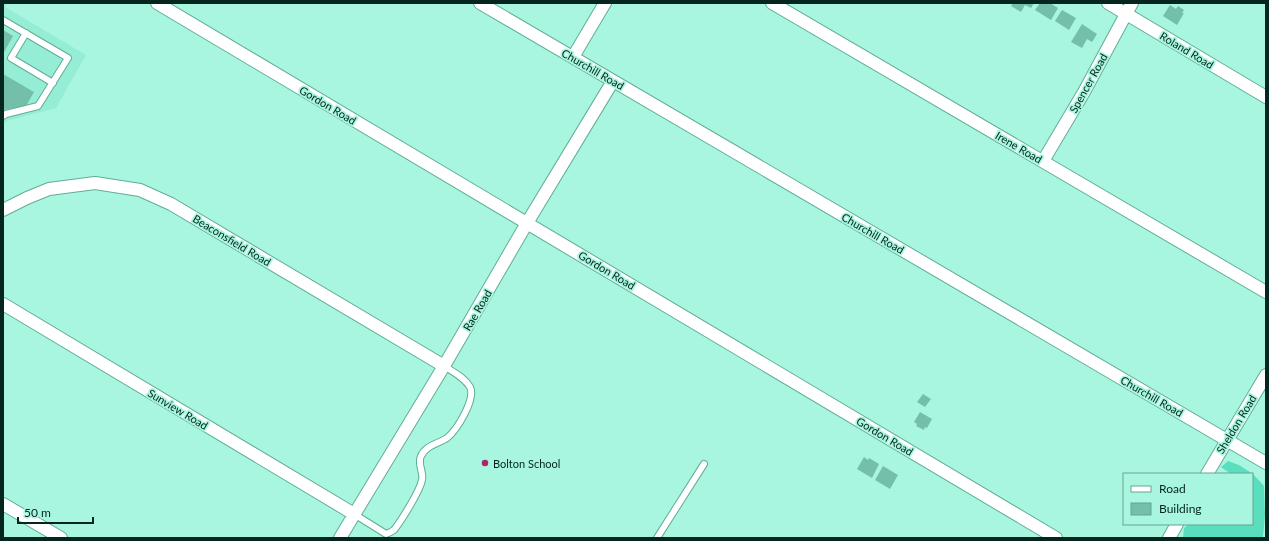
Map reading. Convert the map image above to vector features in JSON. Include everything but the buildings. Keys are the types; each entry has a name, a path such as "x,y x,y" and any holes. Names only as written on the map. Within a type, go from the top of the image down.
{"street":[{"name":"Gordon Road","path":"157,3 1056,538"},
{"name":"Churchill Road","path":"480,3 1266,463"},
{"path":"573,58 605,3"},
{"name":"Irene Road","path":"772,3 1266,292"},
{"name":"Roland Road","path":"1108,3 1266,97"},
{"name":"Spencer Road","path":"1043,162 1084,92 1132,3"},
{"name":"Rae Road","path":"340,538 613,81"},
{"name":"Beaconsfield Road","path":"3,210 50,189 95,183 140,190 171,204 444,366"},
{"name":"Sunview Road","path":"3,304 354,514"},
{"name":"Sheldon Road","path":"1208,473 1266,375"},
{"path":"3,504 61,538"},
{"path":"1168,538 1176,525"}],"lane":[{"path":"3,20 68,58 38,106 3,116"},
{"path":"26,33 11,58 53,83"},
{"path":"354,514 386,536 392,532 419,489 423,478 420,467 420,457 427,447 437,444 449,437 460,423 470,402 471,388 464,378 444,366"},
{"path":"657,538 704,464"}],"shaded area":[{"path":"3,3 7,3 5,7 86,55 56,108 7,121 3,124"},
{"path":"1228,461 1239,465 1251,473 1230,473 1221,467"},
{"path":"1253,474 1264,486 1265,515 1263,538 1183,538 1184,528 1188,525 1253,525"}],"place":[{"name":"Bolton School","path":"485,463"}]}
